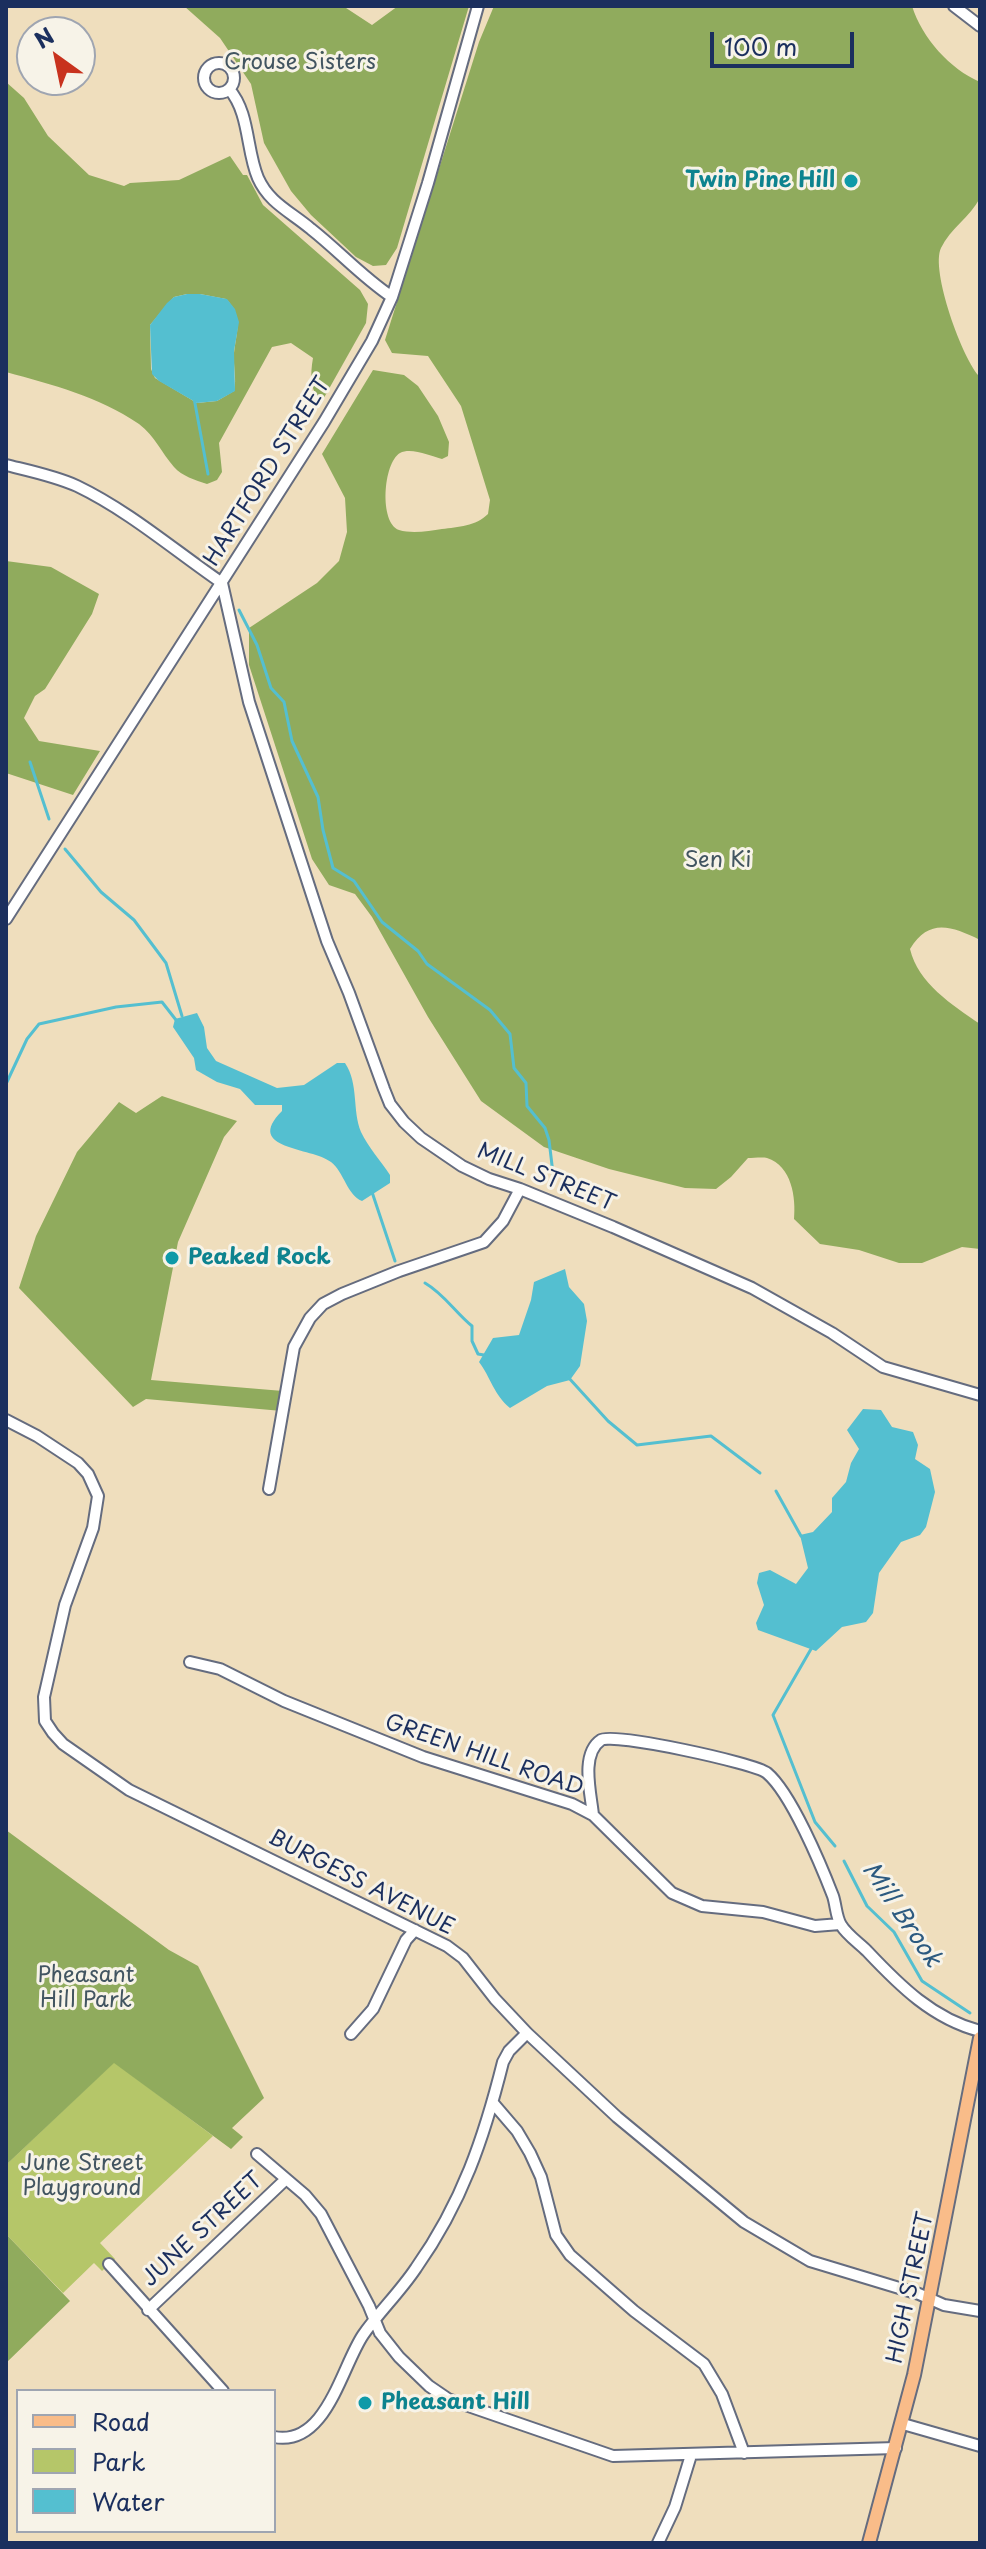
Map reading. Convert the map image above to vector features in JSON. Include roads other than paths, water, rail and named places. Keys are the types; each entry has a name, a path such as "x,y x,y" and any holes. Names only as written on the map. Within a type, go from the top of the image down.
{"main road":[{"name":"HIGH STREET","path":"869,2543 903,2424 980,2038"}],"street":[{"name":"HARTFORD STREET","path":"6,919 358,366 392,297 478,6"},
{"path":"954,6 980,26"},
{"path":"229,89 239,104 255,170 269,196 311,228 365,279 392,297"},
{"path":"6,465 57,478 87,491 222,583"},
{"name":"MILL STREET","path":"222,583 254,716 327,941 390,1104 421,1138 462,1166 489,1179 520,1189 752,1288 832,1333 883,1367 980,1395"},
{"path":"269,1489 294,1347 310,1318 323,1304 342,1294 484,1242 503,1221 520,1189"},
{"name":"BURGESS AVENUE","path":"6,1420 78,1463 88,1474 98,1496 93,1528 65,1605 44,1697 45,1721 63,1744 129,1790 447,1946 463,1958 527,2033 617,2117 744,2222 810,2261 944,2305 980,2311"},
{"name":"GREEN HILL ROAD","path":"190,1662 245,1679 284,1701 385,1743 572,1804 593,1815 672,1893 702,1906 763,1912 815,1926 840,1924"},
{"path":"593,1815 590,1754 599,1740 607,1737 634,1739 758,1767 780,1787 825,1876 840,1924 931,2011 980,2031"},
{"path":"351,2034 373,2009 406,1940 415,1930"},
{"path":"276,2437 288,2438 309,2430 322,2414 361,2338 433,2243 473,2166 509,2051 527,2033"},
{"path":"493,2103 517,2131 530,2153 541,2177 556,2235 570,2255 634,2311 704,2364 722,2394 744,2453"},
{"path":"257,2154 305,2195 321,2214 374,2321 399,2357 429,2386 448,2399 613,2456 896,2448"},
{"name":"JUNE STREET","path":"148,2310 285,2180"},
{"path":"109,2264 221,2389"},
{"path":"903,2424 980,2446"},
{"path":"658,2543 675,2507 691,2455"}],"water":[{"path":"187,294 227,299 235,309 239,322 234,351 235,391 217,401 197,403 152,374 150,325 174,297"},
{"path":"197,1013 204,1027 207,1048 216,1061 277,1088 304,1085 337,1063 345,1063 352,1080 361,1132 390,1175 390,1183 362,1201 353,1194 331,1162 275,1140 271,1133 272,1124 282,1111 282,1105 255,1105 240,1089 217,1082 196,1070 194,1058 173,1027 175,1019"},
{"path":"565,1269 569,1287 584,1304 587,1321 580,1366 570,1380 547,1386 510,1408 500,1398 479,1362 493,1338 519,1335 534,1282"},
{"path":"863,1409 881,1410 892,1427 913,1432 918,1445 915,1459 930,1469 935,1492 926,1527 920,1535 901,1542 879,1573 873,1613 866,1622 842,1627 816,1651 758,1630 756,1623 764,1605 757,1583 759,1573 770,1570 796,1584 808,1568 800,1535 813,1532 832,1512 832,1498 846,1482 859,1449 847,1430"}],"waterway":[{"path":"194,398 208,474"},
{"path":"239,610 257,645 271,688 284,702 292,741 318,797 333,868 354,881 382,922 418,951 427,964 490,1010 510,1034 514,1068 526,1083 527,1106 545,1128 549,1140 554,1182"},
{"path":"30,762 49,819"},
{"path":"65,849 101,892 134,920 166,963 182,1016"},
{"name":"Mill Brook","path":"6,1084 27,1039 39,1024 116,1007 162,1002 176,1020"},
{"name":"Mill Brook","path":"372,1192 395,1261"},
{"name":"Mill Brook","path":"425,1283 472,1326 472,1341 478,1354 484,1355"},
{"name":"Mill Brook","path":"568,1377 608,1421 637,1445 711,1436 760,1473"},
{"name":"Mill Brook","path":"776,1491 801,1536"},
{"name":"Mill Brook","path":"811,1649 773,1715 815,1822 835,1846"},
{"name":"Mill Brook","path":"844,1861 867,1906 894,1932 922,1981 970,2013"}],"place":[{"name":"Twin Pine Hill","path":"851,181"},
{"name":"Peaked Rock","path":"172,1258"},
{"name":"Pheasant Hill","path":"365,2403"}],"park label":[{"name":"Crouse Sisters","path":"300,63"},
{"name":"Sen Ki","path":"718,861"},
{"name":"Pheasant Hill Park","path":"86,1988"},
{"name":"June Street Playground","path":"82,2176"}]}
